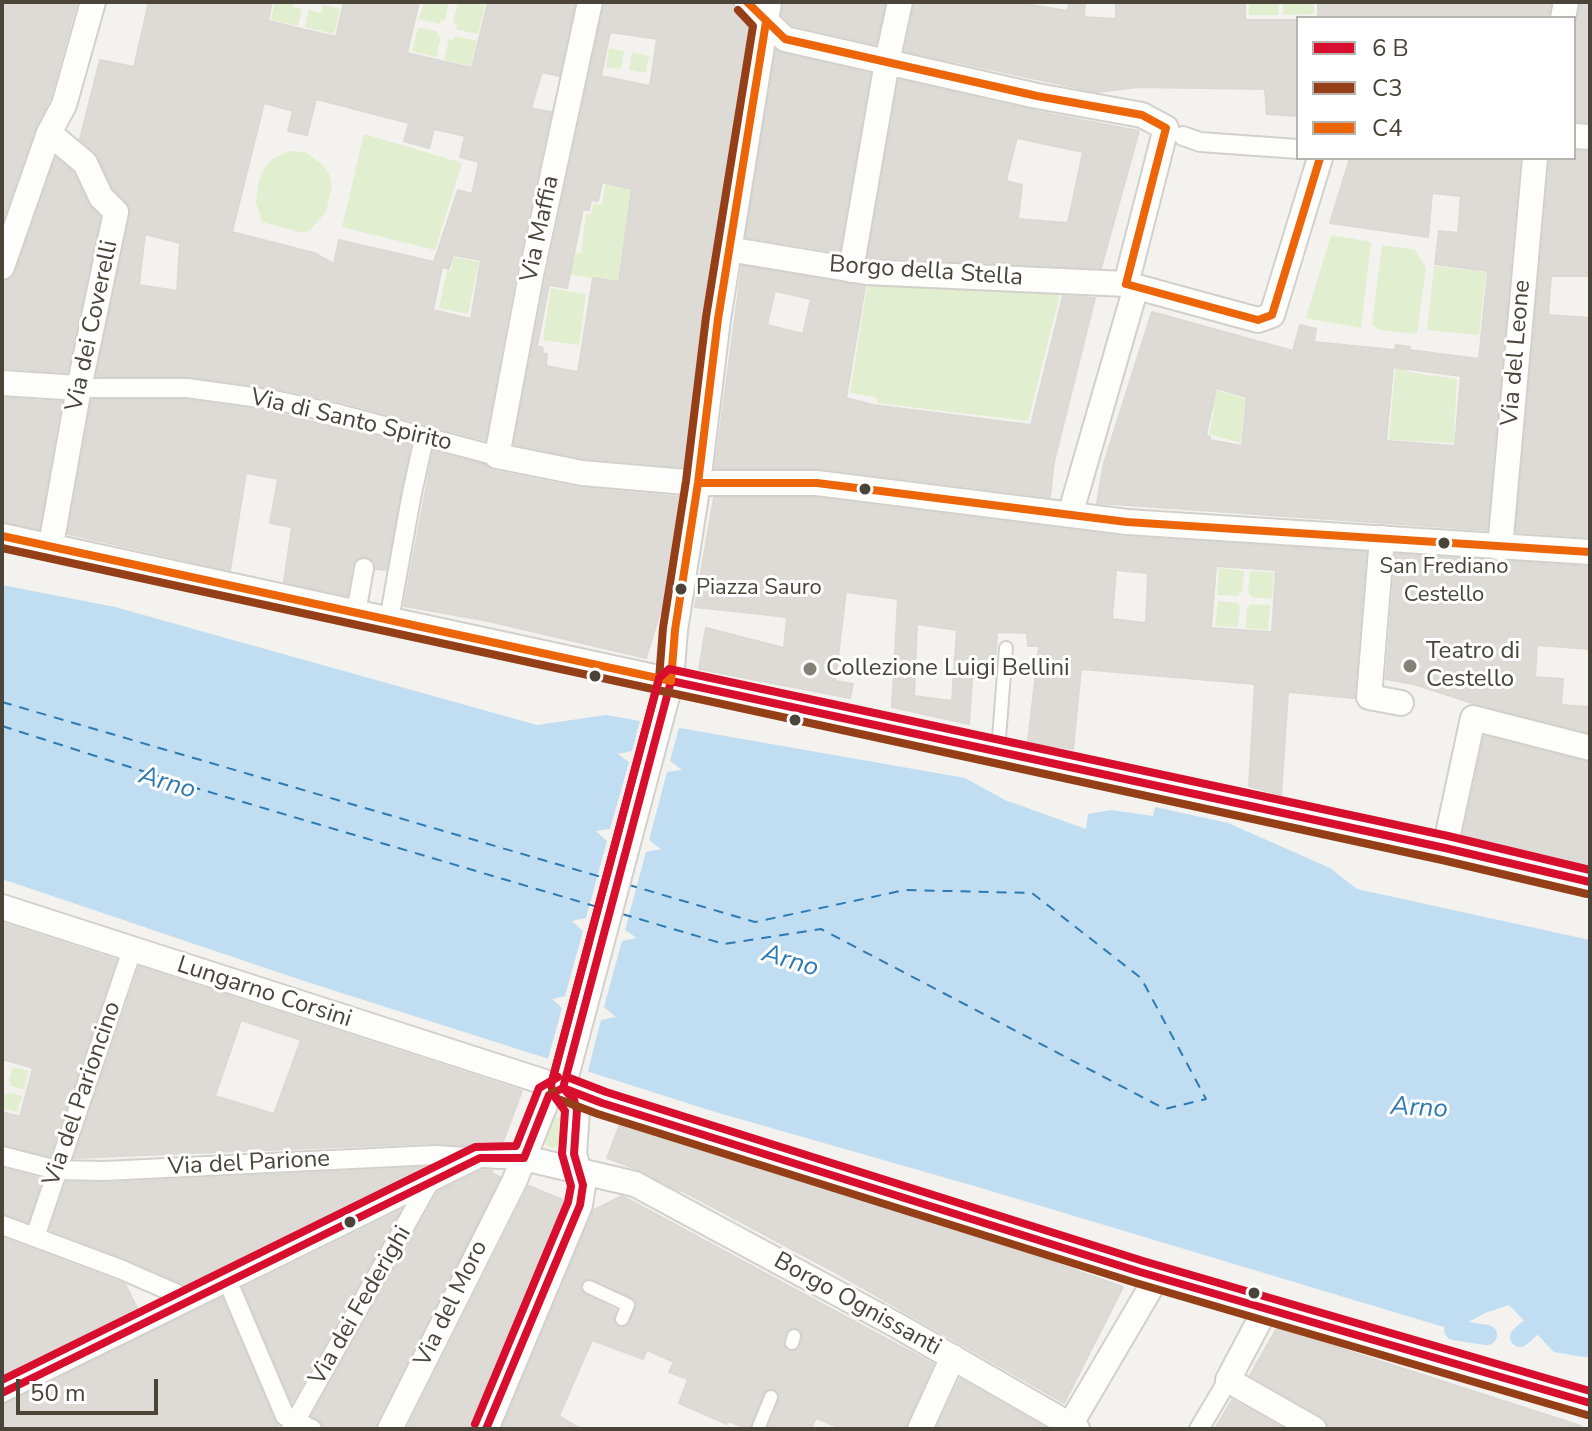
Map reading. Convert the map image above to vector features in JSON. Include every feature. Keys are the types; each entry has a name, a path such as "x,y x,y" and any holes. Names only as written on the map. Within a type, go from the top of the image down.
{"street":[{"path":"2,267 49,133 64,105 93,2"},
{"name":"Via Maffia","path":"497,456 531,275 590,2"},
{"path":"747,2 768,12 785,39 1037,96 1141,115 1166,128 1131,285 1070,515"},
{"path":"851,270 900,2"},
{"path":"486,1429 556,1272 580,1205 583,1185 574,1154 577,1110 565,1079 668,692 728,249 768,12"},
{"name":"Via dei Coverelli","path":"49,133 85,163 101,197 116,212 79,388 51,545"},
{"path":"1183,136 1200,142 1296,149"},
{"name":"Borgo della Stella","path":"728,249 851,270 1131,285 1258,320 1272,315 1319,160"},
{"name":"Via del Leone","path":"1500,548 1535,160"},
{"name":"Via di Santo Spirito","path":"2,383 79,388 187,388 235,394 335,413 497,456 582,473 698,483 830,484 1175,526 1590,552"},
{"path":"389,620 424,438"},
{"path":"2,536 389,620 668,692 998,751 1590,882"},
{"path":"1382,538 1369,697 1401,703"},
{"path":"356,613 364,568"},
{"path":"1445,848 1473,718 1590,748"},
{"name":"Lungarno Corsini","path":"2,907 527,1077 565,1079 602,1103 1157,1277 1493,1377"},
{"name":"Via del Parioncino","path":"35,1237 132,950"},
{"name":"Via del Moro","path":"390,1429 520,1169 549,1095 565,1079"},
{"name":"Via del Parione","path":"2,1156 57,1170 104,1171 435,1155 488,1159 520,1169"},
{"path":"2,1393 429,1183 488,1159"},
{"name":"Borgo Ognissanti","path":"520,1169 579,1170 635,1184 814,1288 953,1357 1074,1427"},
{"name":"Via dei Federighi","path":"300,1426 429,1183"},
{"path":"2,1225 120,1269 191,1300"},
{"path":"1074,1427 1157,1277"},
{"path":"228,1282 285,1416 300,1426"},
{"path":"1199,1429 1265,1310"},
{"path":"920,1429 953,1357"},
{"path":"1493,1377 1590,1403"},
{"path":"1493,1377 1534,1400 1590,1416"},
{"path":"1228,1380 1314,1429"}],"lane":[{"path":"998,751 1006,648"},
{"path":"589,1287 628,1305 622,1319"},
{"path":"758,1429 771,1397"}],"green space":[{"path":"275,2 294,2 293,7 302,9 298,26 271,20"},
{"path":"424,2 449,2 445,21 441,20 440,24 419,19"},
{"path":"458,2 485,5 478,34 456,29 457,24 453,23"},
{"path":"1249,2 1278,2 1278,15 1249,15"},
{"path":"1283,2 1314,2 1314,14 1283,15"},
{"path":"323,5 340,9 334,34 305,27 309,10 321,13"},
{"path":"418,27 438,32 437,35 441,36 436,57 412,51"},
{"path":"454,36 477,41 471,66 444,60 449,39 453,40"},
{"path":"609,48 624,51 621,69 606,67"},
{"path":"632,52 649,56 646,73 629,70"},
{"path":"364,134 462,163 435,250 342,227"},
{"path":"289,151 305,152 322,164 332,186 326,212 304,233 262,222 256,202 264,169 272,159"},
{"path":"607,175 632,188 615,299 596,279 566,274 570,252 581,253 586,214 591,215 593,204 602,205"},
{"path":"1331,235 1371,242 1361,328 1306,318"},
{"path":"1382,245 1415,250 1426,268 1417,334 1379,330 1372,324"},
{"path":"454,257 479,262 468,314 439,308 447,270 451,271"},
{"path":"1434,266 1486,272 1479,335 1427,330"},
{"path":"868,281 1062,287 1028,421 877,403 877,397 850,393"},
{"path":"551,288 586,294 579,345 543,340"},
{"path":"1396,359 1407,360 1408,372 1457,379 1454,433 1465,434 1464,440 1455,439 1454,443 1389,440"},
{"path":"1211,388 1253,401 1251,409 1244,410 1241,443 1209,434 1214,411 1206,408"},
{"path":"1219,568 1244,571 1242,592 1237,596 1217,595"},
{"path":"1250,571 1274,572 1272,599 1252,597 1248,592"},
{"path":"1218,601 1237,603 1240,607 1238,627 1215,626"},
{"path":"1251,604 1270,605 1268,630 1246,628 1247,608"},
{"path":"13,1067 29,1071 24,1090 11,1086 9,1080"},
{"path":"4,1095 22,1096 17,1112 2,1108"},
{"path":"551,1115 566,1119 567,1125 561,1144 553,1148 542,1140"}],"water":[{"name":"Arno","path":"2,585 115,607 537,725 606,715 965,778 1005,800 1086,829 1088,814 1111,810 1153,816 1155,807 1228,823 1330,868 1357,889 1590,940 1590,1358 1554,1352 1509,1305 1485,1313 1454,1330 712,1111 301,980 2,879"}],"pier":[{"path":"641,717 680,724 670,761 682,770 667,772 649,840 661,849 646,852 625,930 637,938 622,941 604,1007 616,1017 601,1020 587,1075 547,1063 562,1008 552,999 565,996 583,931 572,921 586,918 607,841 596,831 610,829 629,762 618,754 632,751"}],"building":[{"path":"2,2 77,2 50,99 35,128 2,222"},
{"path":"149,2 272,2 268,21 336,37 344,2 419,2 407,53 472,68 488,2 575,2 559,76 542,72 531,108 551,112 516,272 485,440 276,388 187,376 97,376 130,208 113,188 98,156 80,139 100,60 134,67","holes":["316,99 409,123 404,141 429,148 434,129 465,136 460,157 479,162 472,194 458,190 434,262 339,240 334,264 314,253 232,232 264,103 293,111 288,131 307,135","145,234 180,243 177,291 139,285","453,255 481,260 471,319 433,310 442,267 449,269"]},
{"path":"605,2 732,2 736,12 750,26 713,247 685,467 584,458 514,444","holes":["610,32 657,39 650,86 601,76","602,182 632,189 619,282 593,278 578,372 546,366 547,354 537,346 549,285 567,288 583,209 589,210 591,200 598,201"]},
{"path":"784,2 885,2 876,44 792,25 782,15"},
{"path":"915,2 1013,2 1068,11 1069,2 1085,2 1084,17 1116,19 1116,2 1245,2 1245,20 1296,20 1296,116 1267,114 1265,89 1138,87 1097,92 905,51"},
{"path":"1318,2 1551,2 1548,16 1318,16"},
{"path":"1581,2 1590,2 1590,122 1576,121 1576,21"},
{"path":"776,51 870,74 839,252 746,237"},
{"path":"899,80 1139,131 1101,268 868,257","holes":["1017,138 1083,152 1068,223 1018,219 1022,185 1006,181"]},
{"path":"1576,151 1590,152 1590,276 1551,276 1548,315 1590,318 1590,537 1516,532 1550,160 1576,160"},
{"path":"56,158 73,172 88,204 100,217 67,372 2,368 2,282 11,279 16,272"},
{"path":"1349,160 1520,160 1487,530 1097,503 1104,463 1152,312 1293,351 1300,325 1316,329 1314,342 1395,350 1396,345 1410,347 1410,350 1479,359 1488,271 1435,264 1439,231 1458,233 1461,196 1432,193 1428,237 1330,223","holes":["1393,367 1461,376 1455,446 1386,441","1216,388 1247,397 1242,446 1210,440 1206,435"]},
{"path":"742,266 865,287 846,398 873,405 1031,425 1063,296 1095,298 1054,462 1050,497 819,468 715,468","holes":["775,291 811,299 803,334 767,325"]},
{"path":"2,398 61,402 39,529 2,521"},
{"path":"92,400 186,400 272,412 410,445 386,570 376,569 371,558 359,557 352,566 347,595 284,582 292,527 270,523 278,479 246,473 230,570 68,534"},
{"path":"433,452 486,465 494,471 579,488 681,497 666,593 646,658 488,621 404,606"},
{"path":"714,498 816,498 1125,537 1366,552 1354,698 1288,692 1281,795 1249,786 1255,684 1081,669 1073,749 1028,742 1039,646 1028,646 1027,633 997,632 995,667 973,665 969,724 892,707 898,599 846,592 835,681 853,684 850,698 699,669 706,628 784,648 787,617 695,607","holes":["1216,566 1276,570 1272,632 1211,628","1116,570 1148,573 1146,623 1112,619","917,624 957,630 952,701 914,696"]},
{"path":"1396,554 1590,567 1590,649 1537,645 1535,677 1563,679 1561,705 1590,707 1590,733 1386,679"},
{"path":"1484,736 1590,763 1590,867 1463,837"},
{"path":"2,923 116,960 50,1156 2,1144 2,1112 20,1117 33,1068 2,1059"},
{"path":"139,967 522,1091 501,1147 434,1143 74,1158","holes":["241,1020 301,1040 274,1114 215,1096"]},
{"path":"620,1124 1012,1248 1123,1287 1064,1403 833,1271 681,1190 607,1158"},
{"path":"434,1167 191,1287 50,1230 66,1182 105,1183"},
{"path":"2,1168 42,1179 28,1222 2,1213"},
{"path":"483,1170 492,1171 500,1177 375,1429 324,1429 321,1422 312,1416 438,1192"},
{"path":"529,1186 565,1201 471,1429 407,1429"},
{"path":"622,1196 933,1364 905,1429 843,1429 816,1418 811,1429 768,1429 780,1397 778,1391 771,1388 763,1394 749,1429 728,1421 727,1424 679,1403 688,1379 669,1372 674,1362 647,1350 643,1359 592,1340 559,1416 581,1429 502,1429 594,1210","holes":["587,1278 635,1299 636,1308 628,1326 618,1327 613,1319 616,1310 582,1293 581,1284","793,1327 800,1329 803,1338 799,1349 790,1352 785,1349 783,1341 787,1330"]},
{"path":"400,1211 292,1402 243,1288"},
{"path":"2,1238 125,1284 139,1312 2,1380"},
{"path":"222,1298 279,1429 2,1429 2,1405"},
{"path":"1277,1328 1581,1426 1580,1429 1329,1429 1321,1416 1250,1375"},
{"path":"960,1379 1047,1429 936,1429"},
{"path":"1232,1400 1284,1429 1215,1429"}],"waterway":[{"path":"1520,1337 1530,1328"},
{"path":"1454,1330 1487,1335"}],"ferry route":[{"path":"2,702 608,879"},
{"path":"2,726 189,786 601,908"},
{"path":"622,914 724,944 821,929 1165,1109 1206,1099 1141,978 1032,893 905,890 755,922 629,885"}],"transit line":[{"name":"C4","path":"747,2 785,39 1037,96 1142,115 1166,128 1126,284 1258,320 1272,315 1319,160"},
{"name":"C3","path":"738,10 753,26 706,317 686,481 663,628 659,679 551,1085 553,1094 558,1099 598,1114 1136,1283 1587,1415"},
{"name":"C4","path":"2,536 671,681 675,630 698,483 718,319 766,22"},
{"name":"C4","path":"698,483 817,483 1127,522 1590,552"},
{"name":"C3","path":"2,548 1587,894"},
{"path":"551,1085 659,678 669,669 1448,836 1590,870"},
{"path":"671,681 1590,882"},
{"path":"563,1088 671,681"},
{"path":"2,1380 475,1147 516,1146 539,1088 558,1077"},
{"path":"567,1077 606,1092 1143,1261 1590,1391"},
{"path":"563,1088 602,1103 1140,1272 1590,1403"},
{"path":"2,1393 480,1158 524,1158 549,1095 563,1088"},
{"path":"486,1429 580,1205 583,1185 574,1154 577,1110 574,1100 563,1088"},
{"path":"475,1424 568,1202 571,1186 562,1154 565,1111 554,1096"}],"place":[{"name":"San Frediano Cestello","path":"1444,543"},
{"name":"Piazza Sauro","path":"681,589"},
{"name":"Teatro di Cestello","path":"1410,666"},
{"name":"Collezione Luigi Bellini","path":"810,669"}]}
